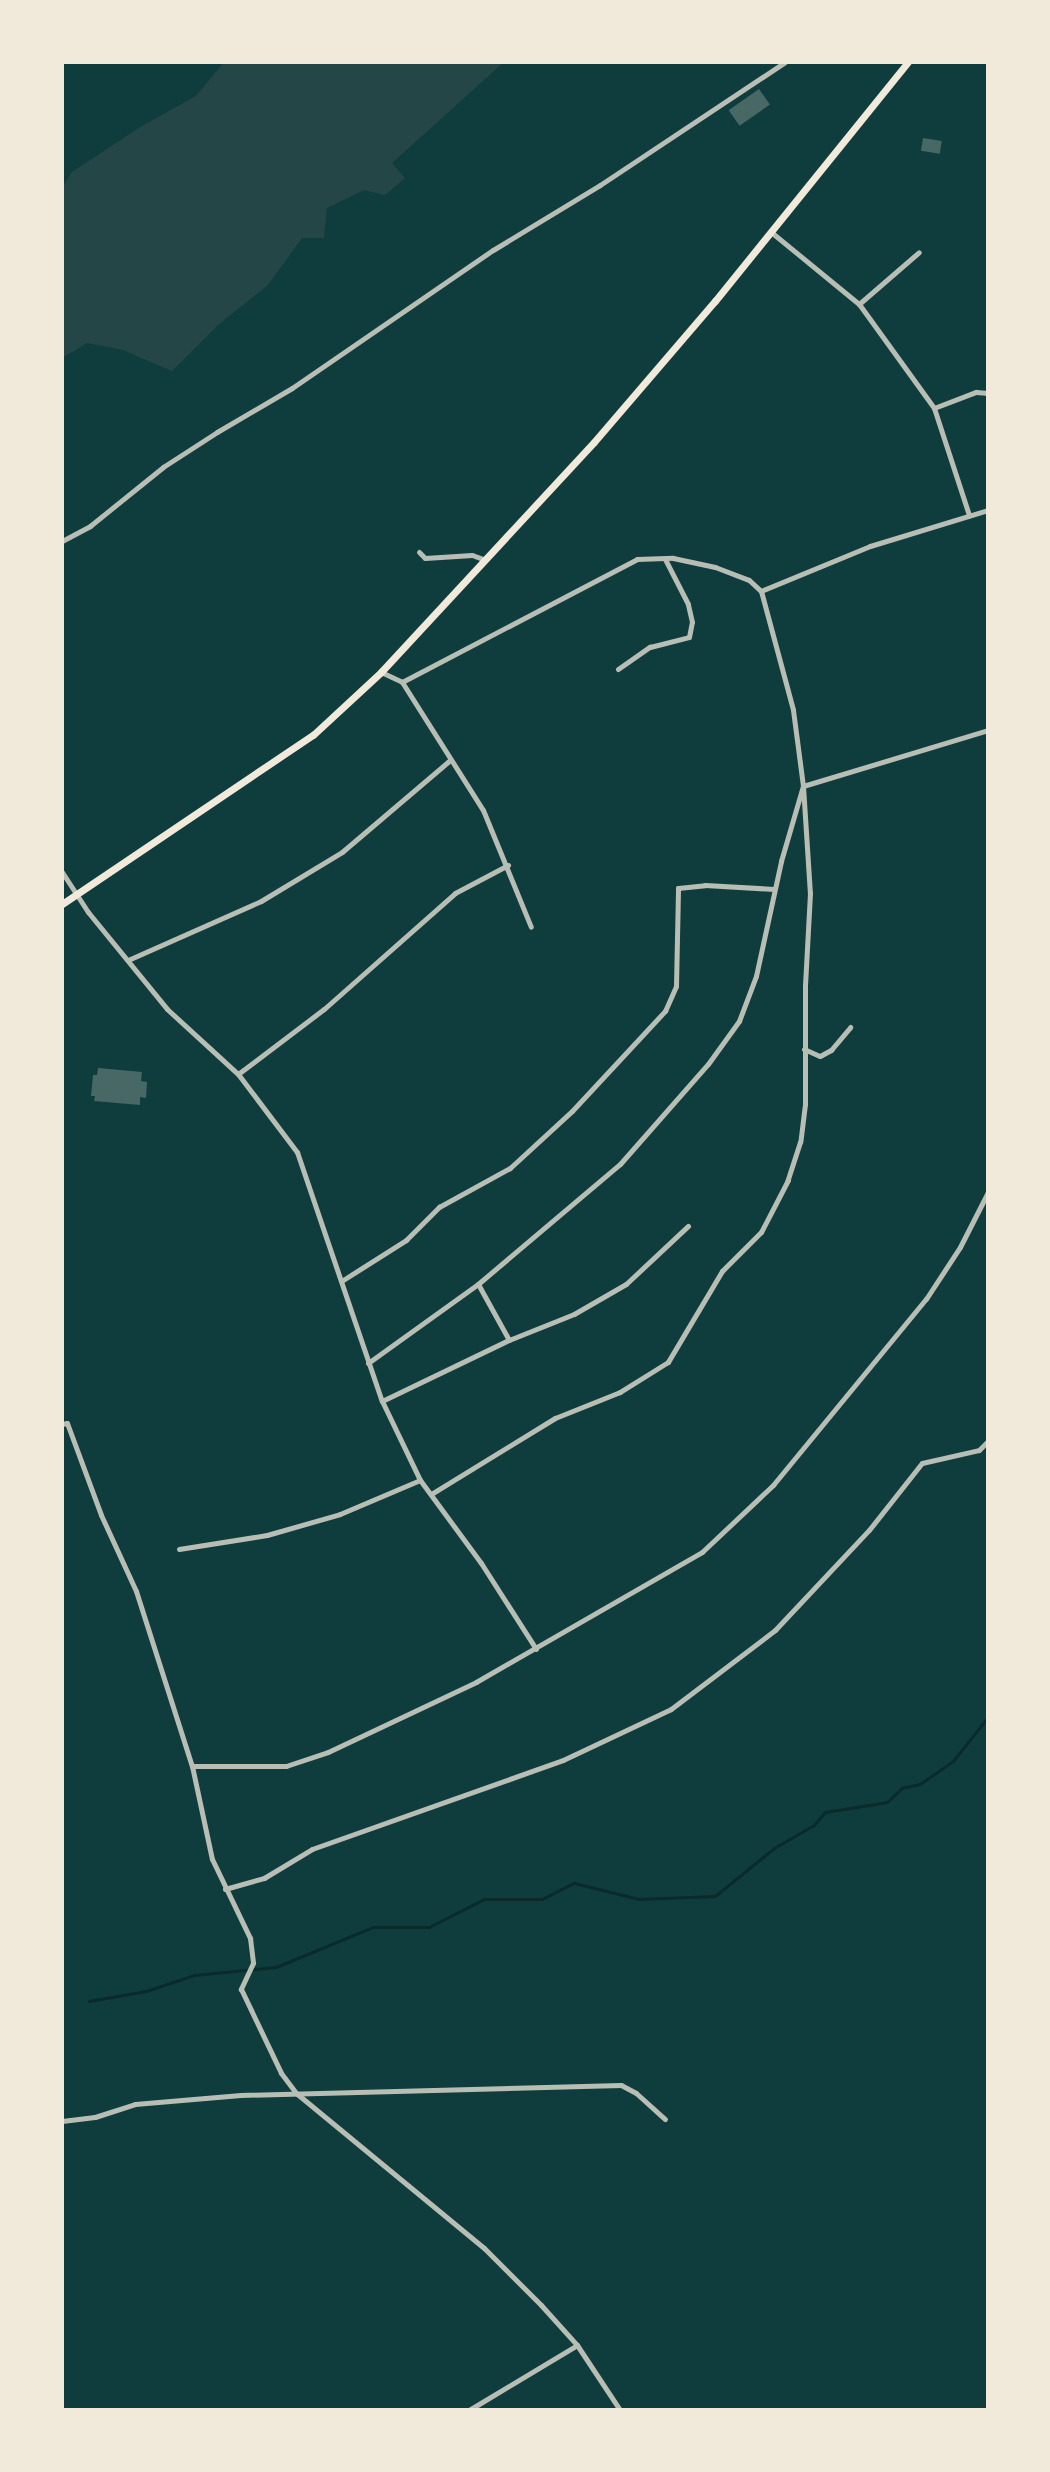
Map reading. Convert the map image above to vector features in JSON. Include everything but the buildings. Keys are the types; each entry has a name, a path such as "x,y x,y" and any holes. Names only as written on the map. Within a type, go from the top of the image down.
{"main road":[{"path":"62,904 313,735 381,672 594,442 908,62"}],"street":[{"path":"62,541 90,526 163,467 292,388 493,250 600,185 785,62"},
{"path":"770,231 859,304 934,408 969,515"},
{"path":"859,304 919,252"},
{"path":"934,408 976,392 988,393"},
{"path":"761,591 837,558 988,510"},
{"path":"419,552 425,558 472,555 483,559"},
{"path":"402,682 637,559 665,559 715,567 749,580 761,591 793,710 803,786 810,893 802,1129 788,1180 761,1232 722,1271 668,1362 620,1392 555,1418 431,1494"},
{"path":"618,669 650,647 689,637 692,622 688,604 665,559"},
{"path":"381,672 402,682 449,761 483,810 531,927"},
{"path":"803,786 988,730"},
{"path":"128,960 261,901 342,852 449,761"},
{"path":"368,1363 478,1284 620,1164 708,1064 739,1021 756,976 774,889 803,786"},
{"path":"238,1074 324,1009 455,893 508,865"},
{"path":"62,872 88,912 167,1009 238,1074 297,1152 382,1401 420,1480 481,1563 536,1649"},
{"path":"343,1280 406,1240 439,1207 510,1168 572,1111 665,1011 676,986 678,888 705,885 774,889"},
{"path":"804,1049 820,1056 831,1050 850,1027"},
{"path":"192,1766 286,1766 328,1752 463,1689 702,1552 773,1485 926,1299 960,1247 988,1192"},
{"path":"382,1401 509,1340 574,1314 626,1284 688,1226"},
{"path":"478,1284 509,1340"},
{"path":"62,1424 67,1423 101,1515 136,1591 192,1766 201,1822 225,1889 236,1903 250,1938 253,1963 241,1989 281,2073 296,2093 484,2248 577,2345 620,2410"},
{"path":"225,1889 264,1878 312,1849 563,1760 671,1709 775,1630 869,1530 922,1463 979,1450 988,1441"},
{"path":"179,1549 267,1535 325,1518 420,1480"},
{"path":"62,2121 95,2117 135,2104 296,2093 621,2085 636,2093 665,2119"},
{"path":"469,2410 577,2345"}],"shaded area":[{"path":"224,62 504,62 392,163 405,178 385,195 364,190 327,208 324,238 302,238 268,285 218,325 172,371 123,350 87,343 62,358 62,188 72,172 142,126 196,96"}],"waterway":[{"path":"89,2001 146,1991 194,1975 276,1967 373,1927 429,1927 484,1899 542,1899 574,1883 639,1899 715,1896 774,1848 814,1825 825,1812 887,1802 902,1788 920,1784 953,1761 988,1717"}]}
